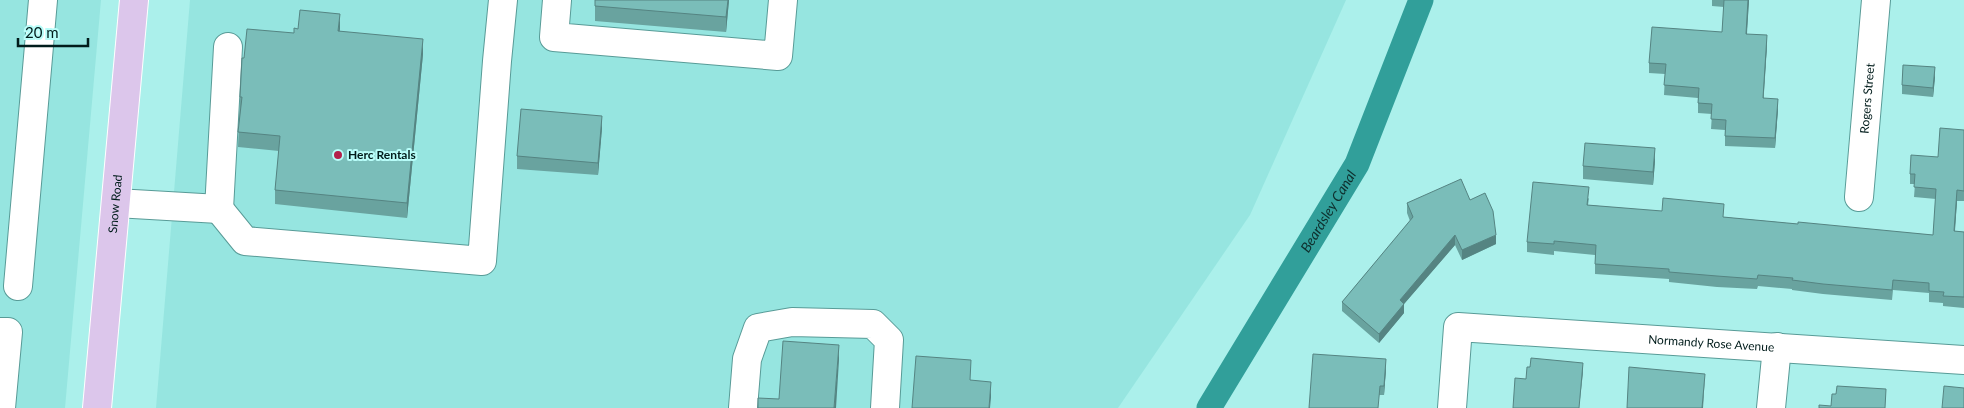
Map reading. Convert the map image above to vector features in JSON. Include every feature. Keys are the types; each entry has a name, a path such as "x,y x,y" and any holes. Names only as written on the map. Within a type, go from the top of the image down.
{"main road":[{"name":"Snow Road","path":"97,408 134,0"}],"street":[{"path":"18,286 43,0"},
{"path":"228,47 218,209 245,241 482,261 503,0"},
{"path":"557,0 554,38 778,56 783,0"},
{"name":"Rogers Street","path":"1858,197 1876,0"},
{"path":"116,203 218,209"},
{"path":"742,408 747,359 758,328 792,322 873,324 889,340 885,408"},
{"name":"Normandy Rose Avenue","path":"1452,408 1458,327 1964,360"},
{"path":"0,332 8,332 1,408"},
{"path":"1771,408 1777,347"}],"shaded area":[{"path":"0,0 101,0 65,408 0,408"},
{"path":"190,0 1346,0 1250,215 1118,408 156,408"}],"building":[{"path":"595,0 728,0 726,17 595,6"},
{"path":"1724,0 1748,0 1746,34 1767,35 1763,98 1778,99 1775,138 1725,136 1726,120 1711,119 1712,104 1698,103 1699,88 1664,85 1666,64 1649,63 1652,27 1722,32"},
{"path":"300,10 340,14 338,31 423,39 407,203 275,190 280,136 238,132 242,97 240,97 242,58 244,58 247,29 294,33 294,28 298,29"},
{"path":"1903,65 1935,67 1933,88 1902,85"},
{"path":"521,109 602,116 598,163 517,156"},
{"path":"1940,128 1964,130 1964,191 1957,190 1954,231 1964,232 1964,297 1943,296 1944,292 1929,291 1929,283 1893,280 1892,290 1823,284 1792,280 1793,278 1758,275 1757,279 1669,272 1669,269 1595,264 1596,245 1554,241 1554,244 1527,242 1533,182 1589,187 1587,205 1662,211 1663,198 1724,204 1723,217 1933,235 1936,189 1914,187 1915,174 1910,174 1911,155 1938,157"},
{"path":"1585,143 1655,148 1653,172 1583,166"},
{"path":"1461,179 1470,200 1485,193 1493,211 1496,235 1462,250 1455,235 1400,300 1404,304 1379,334 1342,302 1413,217 1407,203"},
{"path":"783,341 839,345 834,408 758,408 758,398 779,399"},
{"path":"1313,354 1386,359 1384,386 1380,386 1378,408 1309,408"},
{"path":"916,356 971,360 970,380 991,382 989,408 912,408"},
{"path":"1531,358 1583,363 1579,408 1513,408 1515,378 1526,379 1527,367 1530,367"},
{"path":"1629,367 1705,374 1702,408 1627,408"},
{"path":"1837,386 1886,389 1885,408 1819,408 1819,405 1831,406 1832,394 1836,394"},
{"path":"1944,386 1964,388 1964,408 1942,408"}],"waterway":[{"name":"Beardsley Canal","path":"1209,408 1357,164 1421,0"}],"place":[{"name":"Herc Rentals","path":"338,155"}]}
